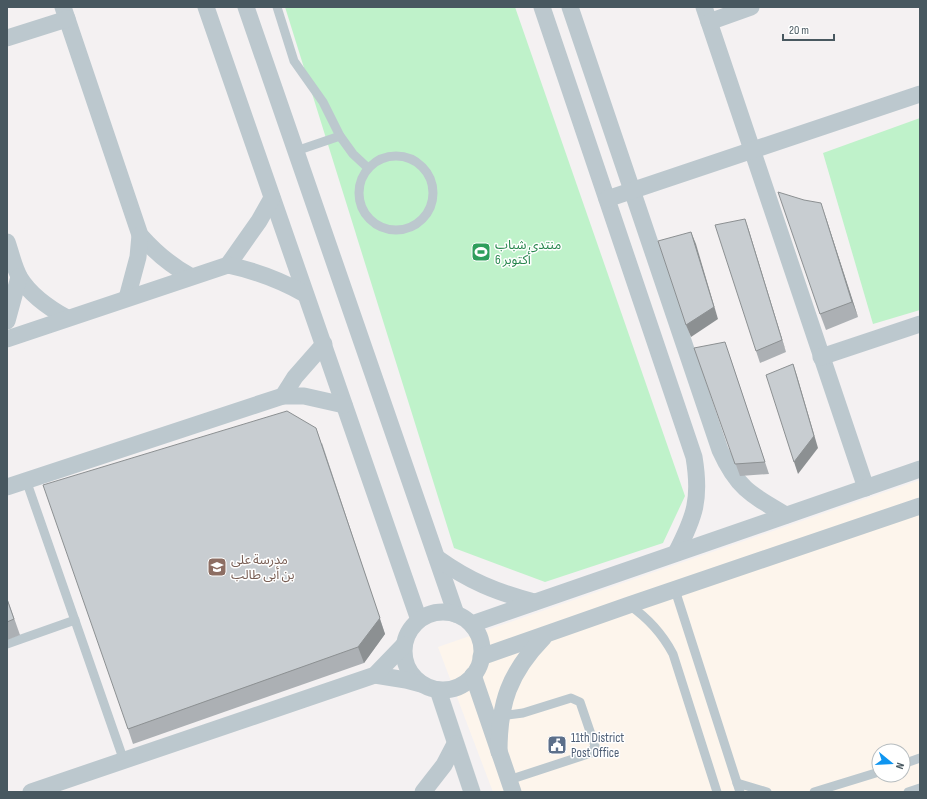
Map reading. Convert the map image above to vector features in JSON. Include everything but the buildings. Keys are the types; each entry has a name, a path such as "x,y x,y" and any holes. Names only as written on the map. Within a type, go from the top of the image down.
{"street":[{"path":"206,7 419,620"},
{"path":"246,7 456,614"},
{"path":"542,7 694,457 698,481 696,506 688,529 676,553"},
{"path":"570,7 720,450 730,471 744,489 786,516"},
{"path":"751,7 707,14 866,488"},
{"path":"7,38 65,13 140,235 166,261 190,276"},
{"path":"607,199 920,94"},
{"path":"228,265 260,221 272,198"},
{"path":"127,298 136,264 140,235"},
{"path":"7,242 19,277 32,293 43,303 67,318"},
{"path":"7,339 190,276 228,265 268,276 305,294"},
{"path":"7,321 19,277"},
{"path":"822,357 920,324"},
{"path":"283,396 295,377 324,344"},
{"path":"7,487 283,396 304,396 344,405"},
{"path":"472,624 920,469"},
{"path":"481,657 920,506"},
{"path":"437,558 458,573 482,586 534,602"},
{"path":"31,792 375,675 404,645 412,627 419,620 430,614 443,612 456,614 472,624 479,635 481,657 473,675 457,687 438,690 406,680 375,675"},
{"path":"499,752 501,716 504,700 514,676 528,654 546,635"},
{"path":"404,645 405,660 411,673 421,684"},
{"path":"473,675 511,786"},
{"path":"438,690 472,792"},
{"path":"423,792 444,765 455,744"}],"lane":[{"path":"277,7 294,61 323,102 340,136 352,154 368,168"},
{"path":"296,151 340,136"},
{"path":"393,155 412,159 420,164 429,176 433,190 429,209 424,217 417,223 398,230 380,226 372,221 363,209 359,195 363,176 368,168 375,162 393,155"},
{"path":"26,480 124,761"},
{"path":"675,590 740,792"},
{"path":"629,605 650,621 663,637 673,654 717,792"},
{"path":"7,644 75,620"},
{"path":"501,716 523,713 571,698 577,699 580,702 595,746 591,753 511,786"},
{"path":"814,792 871,774"},
{"path":"737,783 767,792"},
{"path":"908,792 920,788"}],"shaded area":[{"path":"920,480 920,792 493,792 438,647"}],"green space":[{"name":"منتدى شباب 6 أكتوبر","path":"285,7 515,7 685,496 663,543 545,582 454,548"},
{"path":"920,118 920,310 873,324 823,153"}],"place":[{"name":"منتدى شباب 6 أكتوبر","path":"481,252"},
{"name":"مدرسة على بن أبى طالب","path":"217,567"},
{"name":"11th District Post Office","path":"557,745"}]}
